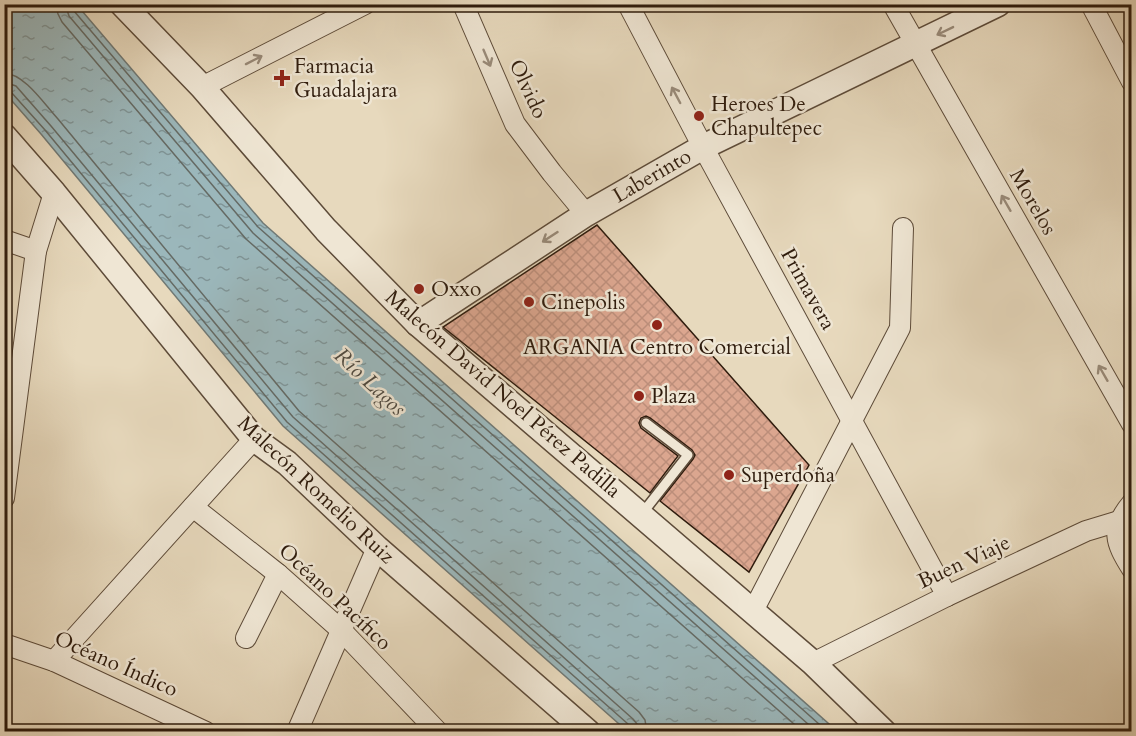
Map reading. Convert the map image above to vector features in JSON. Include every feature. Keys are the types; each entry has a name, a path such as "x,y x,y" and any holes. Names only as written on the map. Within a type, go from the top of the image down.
{"street":[{"name":"Malecón David Noel Pérez Padilla","path":"122,4 202,87 326,230 418,324 813,663 885,732"},
{"path":"202,87 365,4"},
{"name":"Olvido","path":"463,4 515,124 586,214"},
{"name":"Primavera","path":"628,4 703,147 947,596"},
{"name":"Morelos","path":"893,4 1131,424"},
{"name":"Laberinto","path":"418,324 586,214 703,147 998,4"},
{"path":"1091,4 1131,82"},
{"name":"Malecón Romelio Ruiz","path":"4,136 54,193 255,439 287,463 377,548 588,732"},
{"path":"4,498 9,418 36,251 54,193"},
{"path":"753,611 900,328 903,228"},
{"path":"4,240 36,251"},
{"path":"54,661 255,439"},
{"path":"1131,503 1119,521 1115,533 1120,550 1131,569"},
{"name":"Océano Pacífico","path":"193,507 278,574 341,630 438,732"},
{"name":"Buen Viaje","path":"813,663 947,596 1086,531 1119,521"},
{"path":"297,732 377,548"},
{"path":"246,638 278,574"},
{"name":"Océano Índico","path":"4,644 54,661 206,732"}],"lane":[{"path":"641,515 688,456 646,423"}],"water":[{"name":"Río Lagos","path":"4,5 77,5 263,223 837,731 627,731 283,426 5,93"}],"building":[{"name":"Plaza","path":"597,225 809,465 749,572 660,501 693,459 695,455 692,450 650,418 646,416 641,418 639,423 641,428 678,456 650,493 443,327"}],"place":[{"name":"Farmacia Guadalajara","path":"282,78"},
{"name":"Heroes De Chapultepec","path":"699,116"},
{"name":"Oxxo","path":"419,289"},
{"name":"Cinepolis","path":"529,302"},
{"name":"ARGANIA Centro Comercial","path":"657,325"},
{"name":"Plaza","path":"639,396"},
{"name":"Superdoña","path":"729,475"}]}
